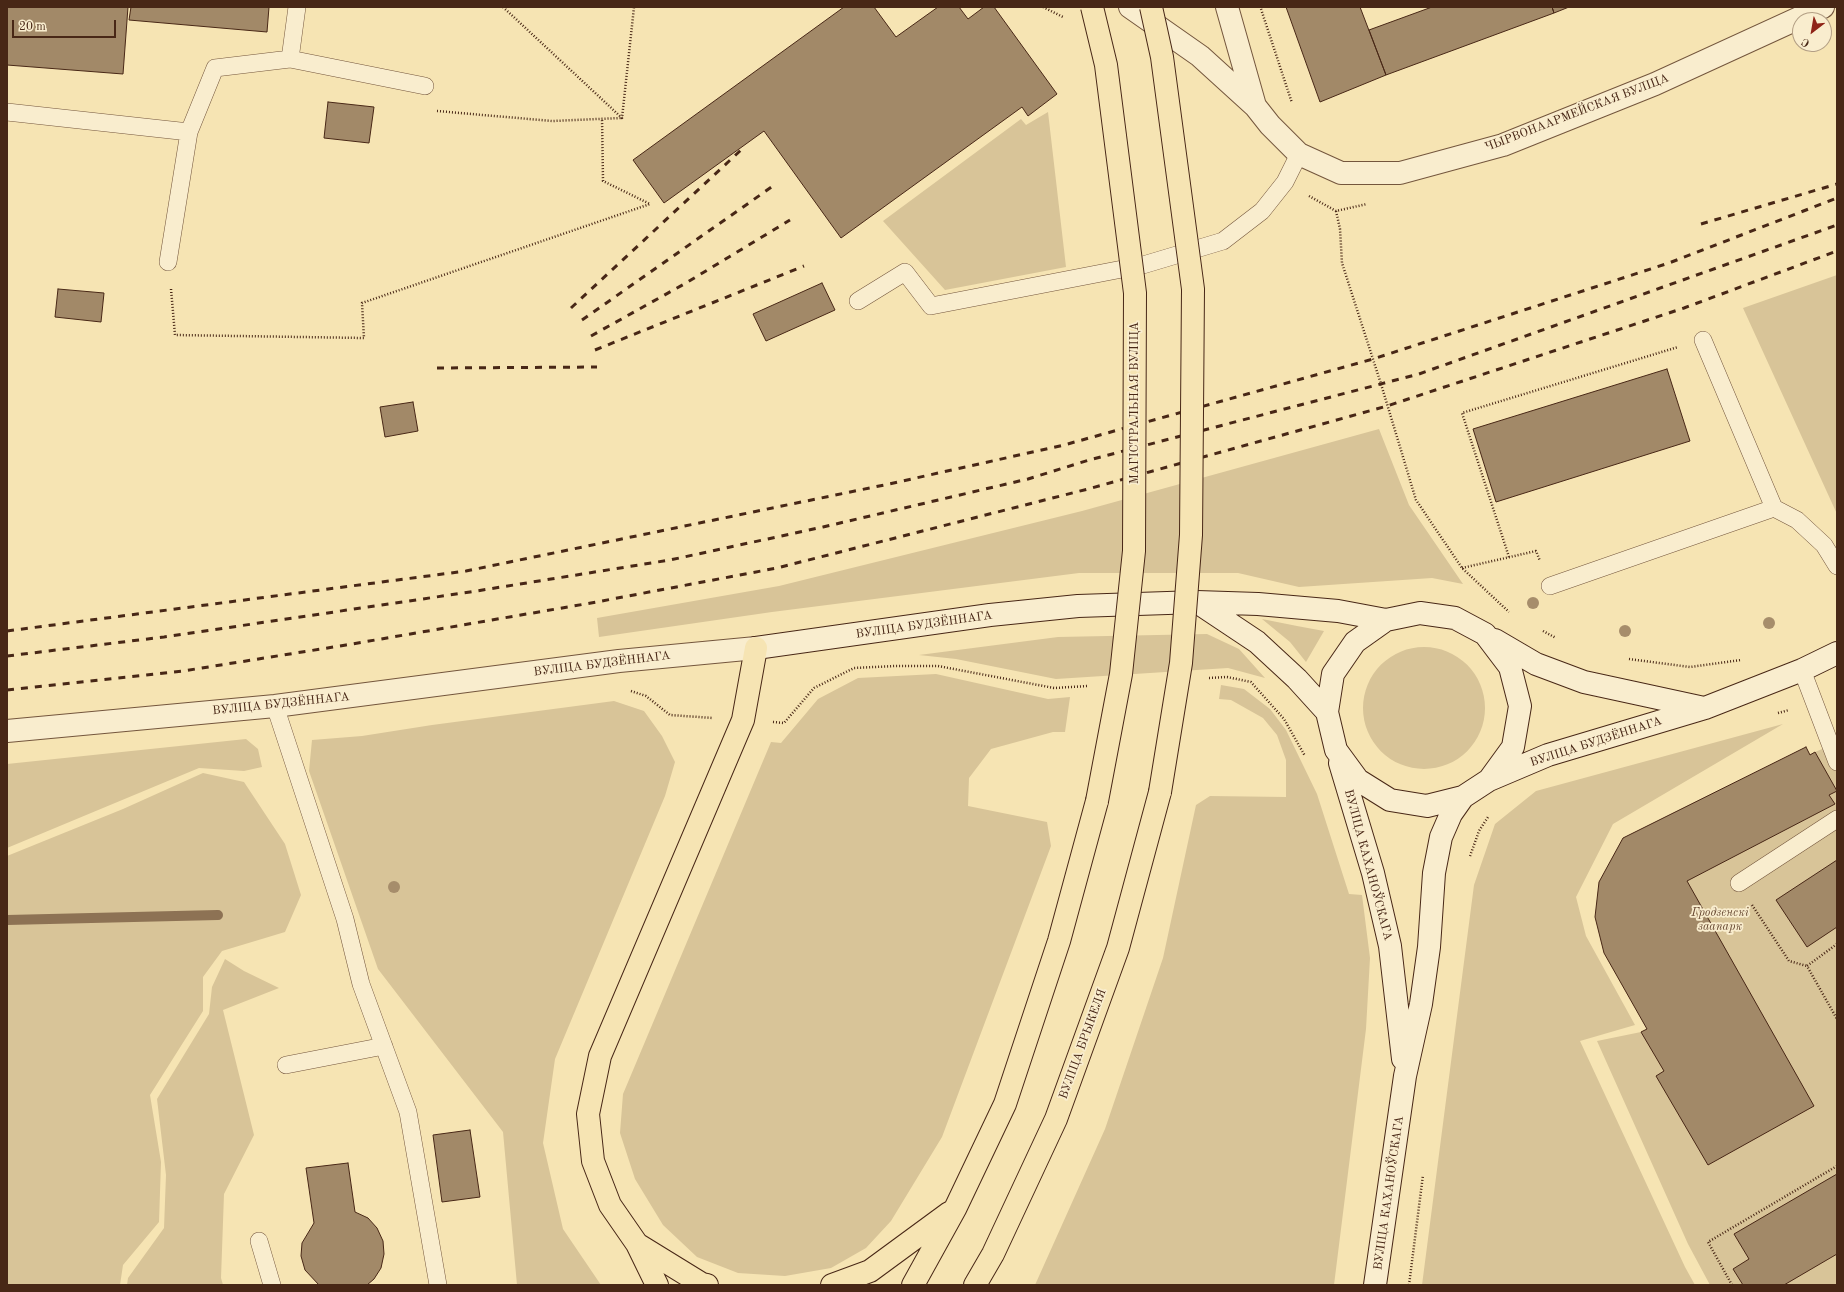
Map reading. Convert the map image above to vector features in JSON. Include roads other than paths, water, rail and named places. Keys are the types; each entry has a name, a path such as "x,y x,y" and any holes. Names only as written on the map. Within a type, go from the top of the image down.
{"main road":[{"name":"МАГІСТРАЛЬНАЯ ВУЛІЦА","path":"955,1209 1005,1104 1059,941 1097,800 1121,674 1134,551 1135,293 1106,65 1092,7"},
{"name":"ВУЛІЦА БРЫКЕЛЯ","path":"975,1285 993,1254 1056,1119 1118,948 1160,792 1181,663 1191,535 1193,289 1162,57 1151,7"},
{"path":"657,1285 637,1244 610,1205 593,1161 588,1114 600,1056 743,720 756,648"},
{"path":"832,1285 870,1271 955,1209"},
{"path":"913,1285 955,1209"},
{"path":"637,1244 702,1284 707,1285"}],"street":[{"path":"1130,7 1200,56 1255,106 1270,125 1299,154"},
{"path":"1227,7 1255,106"},
{"name":"ЧЫРВОНААРМЕЙСКАЯ ВУЛІЦА","path":"1299,154 1340,172 1400,173 1503,145 1655,84 1823,7"},
{"path":"1197,602 1257,642 1297,679 1327,712"},
{"name":"ВУЛІЦА БУДЗЁННАГА","path":"7,731 275,706 619,661 756,648 990,615 1078,606 1197,602 1258,604 1338,611 1386,620 1420,613 1455,618 1536,664 1584,682 1705,708"},
{"path":"1327,712 1333,674 1355,642 1386,620"},
{"path":"1336,750 1358,780 1390,800 1427,806 1463,797 1489,780 1513,747 1520,706 1510,667 1485,634"},
{"name":"ВУЛІЦА БУДЗЁННАГА","path":"1489,780 1548,755 1705,708 1802,670 1837,653"},
{"name":"ВУЛІЦА КАХАНОЎСКАГА","path":"1327,712 1336,750 1373,873 1390,946 1405,1076"},
{"name":"ВУЛІЦА КАХАНОЎСКАГА","path":"1375,1285 1405,1076 1421,1004 1429,947 1434,873 1441,837 1451,814 1463,797"}],"lane":[{"path":"290,59 297,7"},
{"path":"168,262 189,132 215,68 290,59 426,86"},
{"path":"7,112 189,132"},
{"path":"858,301 905,272 931,306 1143,265 1223,241 1262,211 1285,182 1299,154"},
{"path":"1703,340 1774,508 1797,520 1824,545 1837,566"},
{"path":"1550,586 1774,508"},
{"path":"1802,670 1837,762"},
{"path":"275,706 345,919 361,984 408,1112 434,1283"},
{"path":"1739,883 1837,819"},
{"path":"286,1065 384,1046"},
{"path":"259,1241 272,1285"}],"waterway":[{"path":"7,920 218,915"}],"railway":[{"path":"571,308 741,150"},
{"path":"1701,224 1837,184"},
{"path":"582,320 773,186"},
{"path":"7,631 466,571 889,484 1064,445 1373,359 1669,263 1837,198"},
{"path":"591,336 686,283 790,220"},
{"path":"7,656 164,637 470,592 670,560 823,527 1028,479 1089,460 1419,374 1837,225"},
{"path":"7,690 183,671 591,603 777,568 1088,489 1387,406 1684,308 1837,251"},
{"path":"595,350 804,266"},
{"path":"437,368 597,367"}],"park label":[{"name":"Гродзенскі заапарк","path":"1720,920"}]}
